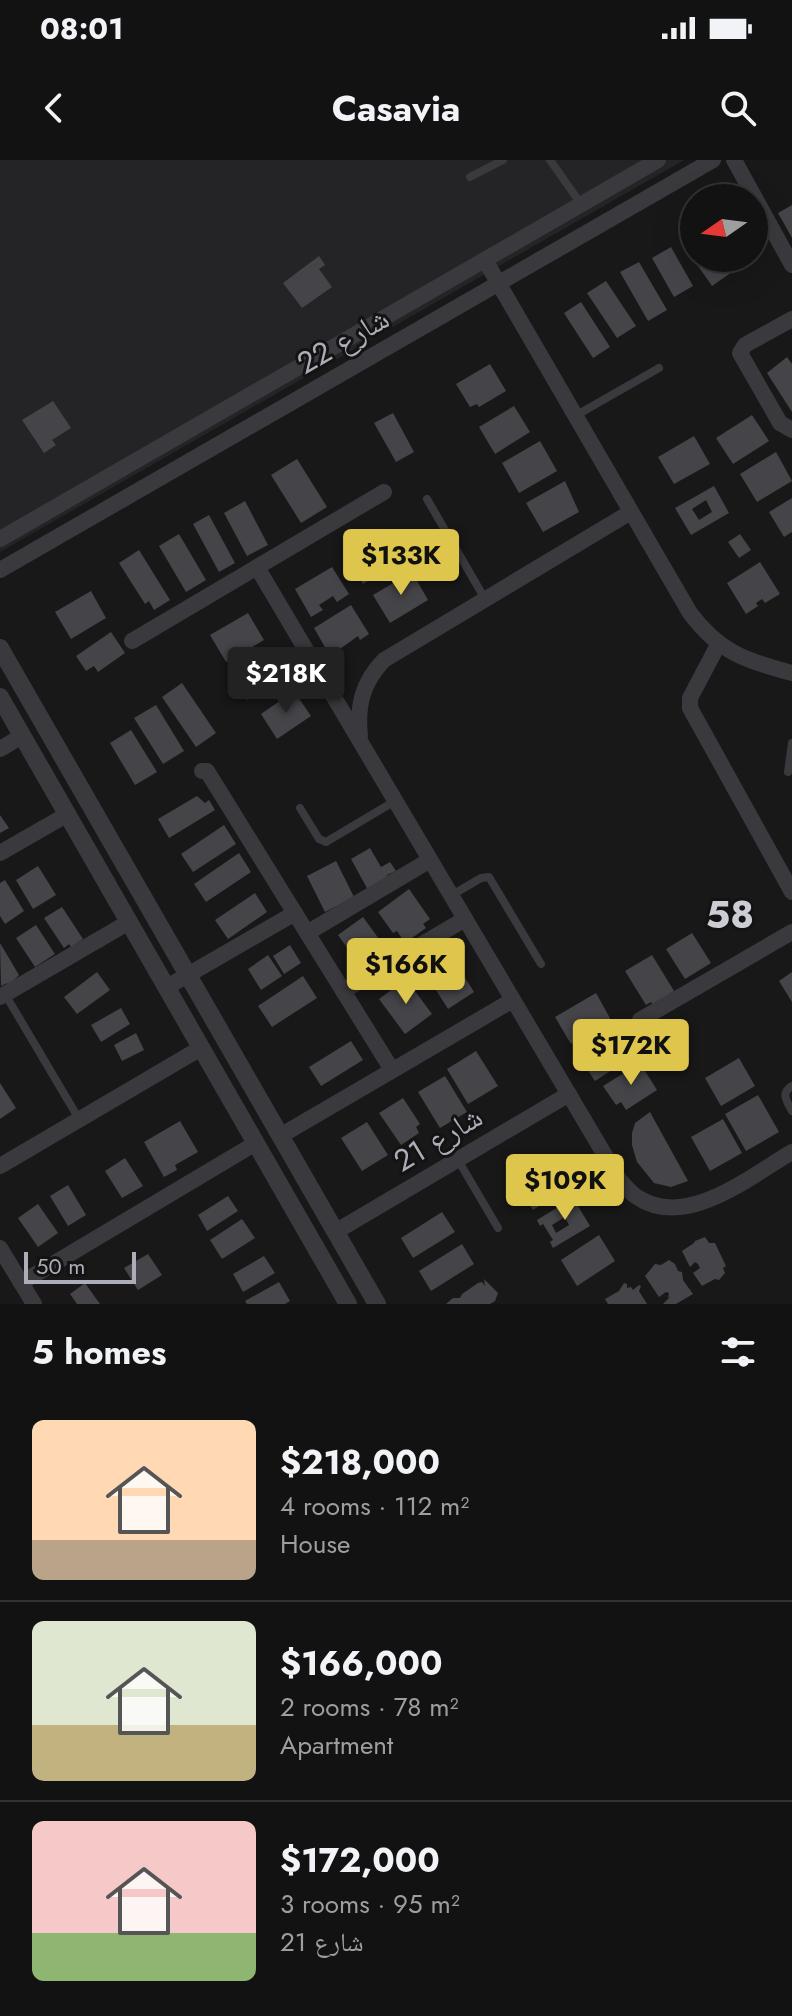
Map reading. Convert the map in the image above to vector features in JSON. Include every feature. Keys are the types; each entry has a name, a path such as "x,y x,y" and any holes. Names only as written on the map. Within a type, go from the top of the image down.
{"street":[{"name":"شارع 22","path":"0,539 658,160"},
{"name":"شارع 22","path":"0,570 713,160"},
{"path":"734,160 792,265"},
{"path":"485,260 690,613 718,645 741,659 792,673"},
{"path":"792,319 745,345 740,353 780,423 792,430"},
{"path":"220,413 233,436"},
{"path":"132,641 384,492"},
{"path":"360,742 359,705 363,688 384,660 631,512"},
{"path":"257,567 619,1179 635,1196 657,1207 680,1209 706,1202 792,1152"},
{"path":"718,645 690,698 690,708 792,892"},
{"path":"0,648 377,1304"},
{"path":"0,697 348,1304"},
{"path":"0,749 22,736"},
{"path":"202,771 207,771 392,1070"},
{"path":"0,853 68,814"},
{"path":"307,933 430,860"},
{"path":"167,987 295,913"},
{"path":"343,991 465,919"},
{"path":"3,996 129,922"},
{"path":"640,1020 792,932"},
{"path":"21,1283 254,1140 266,1136 281,1137 513,1000"},
{"path":"0,1166 201,1048"},
{"name":"شارع 21","path":"335,1232 569,1094"},
{"path":"267,1164 281,1137"},
{"path":"0,1248 34,1304"}],"lane":[{"path":"470,177 503,160"},
{"path":"550,160 581,204"},
{"path":"575,416 659,368"},
{"path":"427,499 486,599"},
{"path":"788,772 792,743"},
{"path":"300,808 319,839 326,842 395,801"},
{"path":"451,896 481,878 489,877 541,964"},
{"path":"3,996 79,1119"},
{"path":"792,1086 785,1096 792,1111"},
{"path":"458,1160 498,1228"}],"shaded area":[{"path":"0,160 684,160 0,552"}],"building":[{"path":"792,205 792,238 778,213"},
{"path":"671,247 680,263 680,272 685,272 693,286 674,297 652,258"},
{"path":"319,256 325,265 319,269 332,287 302,308 283,283"},
{"path":"639,262 667,310 648,321 620,272"},
{"path":"702,272 732,272 712,286"},
{"path":"606,281 636,326 617,338 587,293"},
{"path":"581,302 610,347 593,358 564,313"},
{"path":"787,357 792,364 792,412 767,373"},
{"path":"490,364 506,391 479,407 477,404 470,407 456,384"},
{"path":"53,401 71,428 52,440 56,445 44,453 22,420"},
{"path":"514,406 530,432 495,454 479,427"},
{"path":"393,413 414,452 396,462 374,423"},
{"path":"752,415 769,441 733,464 716,438"},
{"path":"694,436 710,464 674,484 658,457"},
{"path":"540,441 557,471 519,493 502,463"},
{"path":"776,452 792,481 757,502 740,474"},
{"path":"297,459 327,507 301,523 271,475"},
{"path":"565,481 579,512 543,532 526,503"},
{"path":"714,486 729,513 691,535 675,508","holes":["706,500 712,512 699,520 692,509"]},
{"path":"792,498 792,532 784,537 769,512"},
{"path":"245,501 268,545 247,556 224,513"},
{"path":"209,515 235,563 219,572 193,524"},
{"path":"385,533 401,561 363,584 347,555"},
{"path":"179,534 206,580 186,592 159,546"},
{"path":"740,534 751,550 739,558 728,542"},
{"path":"139,550 170,600 154,610 149,601 145,604 119,563"},
{"path":"760,562 780,594 765,603 762,599 746,614 727,583"},
{"path":"332,567 349,594 337,602 333,596 319,605 323,610 311,617 295,589"},
{"path":"412,572 428,600 390,623 373,595"},
{"path":"91,591 106,618 71,639 55,612"},
{"path":"351,605 369,634 360,640 358,636 330,656 314,628"},
{"path":"248,613 264,640 226,662 210,635"},
{"path":"111,632 125,653 98,672 94,666 86,671 76,656"},
{"path":"268,648 286,674 259,696 257,693 247,700 230,675"},
{"path":"182,683 216,733 196,747 162,697"},
{"path":"294,691 311,716 277,739 261,714"},
{"path":"156,705 184,751 163,764 134,718"},
{"path":"131,730 157,772 135,785 110,743"},
{"path":"197,796 205,803 209,800 215,810 169,838 158,819"},
{"path":"0,815 9,828 0,833"},
{"path":"224,825 236,844 193,872 181,854"},
{"path":"370,848 381,867 390,862 396,871 368,890 351,859"},
{"path":"239,853 251,872 206,902 194,884"},
{"path":"336,861 354,897 325,912 307,876"},
{"path":"38,866 56,895 33,909 16,880"},
{"path":"5,880 24,911 5,924 0,916 0,883"},
{"path":"409,889 430,919 423,924 426,928 405,943 397,931 393,933 378,912"},
{"path":"255,893 267,912 228,939 215,920"},
{"path":"62,907 83,939 64,948 44,918"},
{"path":"363,917 387,950 366,966 362,960 358,963 338,935"},
{"path":"36,925 55,954 35,967 16,938"},
{"path":"692,933 711,963 685,979 666,949"},
{"path":"0,943 19,975 8,986 7,983 1,986"},
{"path":"290,945 301,963 284,974 273,956"},
{"path":"450,954 474,992 448,1009 424,971"},
{"path":"268,955 282,976 261,990 248,969"},
{"path":"652,955 674,991 653,1005 651,1002 646,1005 625,971"},
{"path":"97,972 110,990 77,1014 64,997"},
{"path":"792,972 792,1002 779,981"},
{"path":"303,976 317,998 272,1027 258,1006"},
{"path":"406,979 432,1014 405,1034 379,999"},
{"path":"596,993 611,1020 571,1044 555,1017"},
{"path":"121,1008 130,1024 101,1042 91,1025"},
{"path":"619,1031 631,1050 627,1053 630,1058 595,1081 579,1057"},
{"path":"136,1033 144,1050 122,1061 114,1045"},
{"path":"351,1041 363,1060 321,1086 309,1067"},
{"path":"476,1051 498,1086 468,1104 447,1069"},
{"path":"739,1058 755,1086 721,1106 705,1078"},
{"path":"640,1063 657,1090 626,1110 621,1102 616,1105 603,1086"},
{"path":"445,1076 467,1112 440,1128 418,1092"},
{"path":"0,1083 16,1108 0,1119"},
{"path":"758,1095 779,1132 746,1151 725,1114"},
{"path":"403,1098 420,1124 416,1127 419,1133 401,1145 379,1113"},
{"path":"650,1112 688,1181 671,1187 654,1183 637,1162 632,1133 635,1123"},
{"path":"723,1119 742,1153 710,1171 691,1137"},
{"path":"180,1121 198,1152 175,1165 177,1170 164,1177 144,1142"},
{"path":"367,1122 388,1155 362,1171 341,1138"},
{"path":"125,1158 143,1186 122,1198 105,1171"},
{"path":"555,1160 572,1185 533,1210 517,1185"},
{"path":"68,1185 86,1215 68,1226 50,1196"},
{"path":"228,1196 238,1211 207,1231 198,1215"},
{"path":"576,1196 581,1205 578,1206 590,1226 553,1248 550,1242 553,1240 537,1220","holes":["565,1217 569,1225 556,1233 552,1225"]},
{"path":"38,1204 58,1233 38,1247 18,1218"},
{"path":"442,1212 455,1232 413,1258 401,1238"},
{"path":"242,1219 255,1238 222,1259 210,1240"},
{"path":"599,1235 615,1261 577,1286 561,1260"},
{"path":"705,1237 709,1243 715,1243 726,1266 719,1280 702,1286 693,1273 700,1268 698,1264 695,1262 690,1267 682,1251"},
{"path":"462,1244 474,1264 431,1291 419,1271"},
{"path":"148,1254 162,1275 138,1290 124,1268"},
{"path":"264,1256 275,1273 243,1292 233,1274"},
{"path":"669,1260 682,1272 683,1280 693,1294 676,1304 663,1304 671,1296 668,1298 669,1293 666,1292 659,1297 645,1276 655,1264 661,1265"},
{"path":"484,1279 498,1293 495,1301 490,1304 446,1304 453,1298 460,1298 478,1283 482,1282 485,1286"},
{"path":"279,1282 290,1301 285,1304 247,1304 245,1301"},
{"path":"85,1283 100,1304 77,1304 70,1294"},
{"path":"624,1283 633,1290 641,1286 639,1291 647,1304 608,1304 605,1299 619,1291"}],"district":[{"name":"58","path":"730,915"}]}
